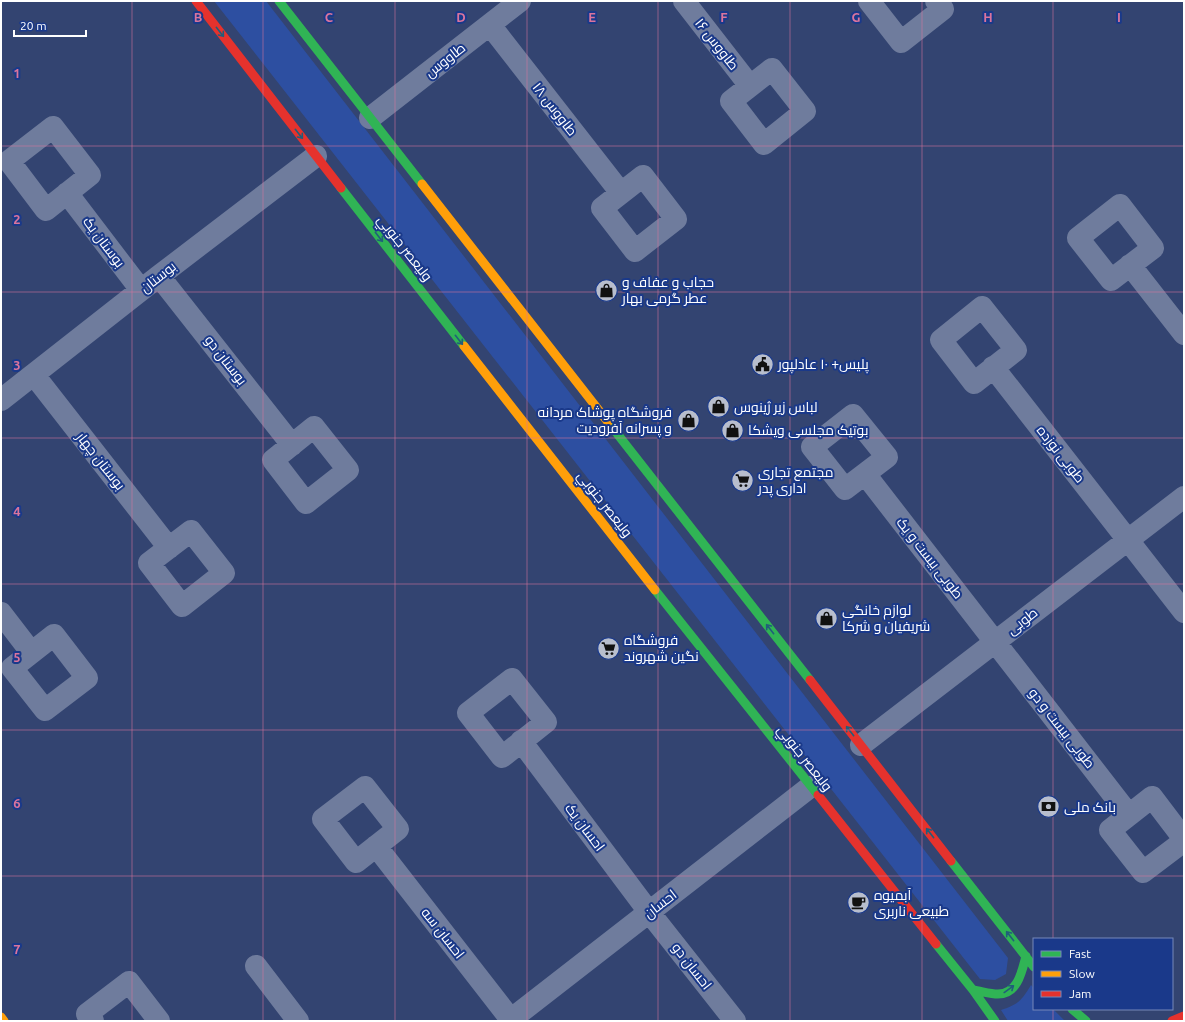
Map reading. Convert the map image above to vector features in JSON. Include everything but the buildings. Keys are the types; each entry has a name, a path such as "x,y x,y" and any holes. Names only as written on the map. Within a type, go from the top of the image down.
{"main road":[{"name":"وليعصر جنوبي","path":"196,1 558,467 810,787 973,990 995,1021"},
{"path":"279,1 1033,966"},
{"path":"973,990 1001,994 1011,990 1019,980 1026,956"},
{"path":"1073,1010 1086,1021"},
{"path":"1172,1021 1184,1016"},
{"path":"1,1017 4,1021"}],"street":[{"name":"طاووس","path":"370,118 520,1"},
{"name":"طاووس ۱۶","path":"684,1 750,86"},
{"path":"869,1 901,42 942,9 936,1"},
{"name":"طاووس ۱۸","path":"490,25 621,193"},
{"name":"بوستان","path":"1,400 159,276 316,156"},
{"name":"بوستان یک","path":"67,193 141,290"},
{"path":"1130,265 1184,334"},
{"name":"بوستان دو","path":"159,276 292,445"},
{"name":"طوبی نوزده","path":"993,367 1184,612"},
{"name":"بوستان چهار","path":"34,375 169,548"},
{"name":"طوبی بیست و یک","path":"865,474 995,642"},
{"name":"طوبی","path":"861,746 1184,497"},
{"path":"1,613 31,652"},
{"name":"طوبی بیست و دو","path":"995,642 1129,815"},
{"name":"احسان یک","path":"520,741 649,912"},
{"name":"احسان","path":"511,1021 810,787"},
{"path":"1152,797 1184,840 1143,872 1110,830 1129,815 1152,797"},
{"name":"احسان سه","path":"376,846 511,1021"},
{"name":"احسان دو","path":"649,912 735,1021"},
{"path":"256,966 298,1021"},
{"path":"92,1021 87,1014 129,982 159,1021"}],"shaded area":[{"path":"214,1 266,1 1008,958 1006,974 995,980 980,979"},
{"path":"1031,985 1033,987 1033,1010 1054,1010 1065,1021 1008,1021 1001,1010 1016,1004 1025,995"}],"traffic: fast":[{"path":"279,1 422,184"},
{"path":"341,188 464,346"},
{"path":"608,422 810,680"},
{"path":"655,590 818,795"},
{"path":"951,861 1033,966"},
{"path":"936,944 973,990 995,1021"},
{"path":"973,990 992,994 1005,993 1010,990 1015,986 1021,975 1026,956"},
{"path":"1073,1010 1086,1021"}],"traffic: slow":[{"path":"422,184 608,422"},
{"path":"464,346 655,590"},
{"path":"1,1017 4,1021"}],"traffic: jam":[{"path":"196,1 341,188"},
{"path":"810,680 951,861"},
{"path":"818,795 936,944"},
{"path":"1172,1021 1184,1016"}],"place":[{"name":"حجاب و عفاف و عطر گرمی بهار","path":"606,290"},
{"name":"پلیس+ ۱۰ عادلپور","path":"763,364"},
{"name":"لباس زیر ژینوس","path":"718,407"},
{"name":"فروشگاه پوشاک مردانه و پسرانه آفرودیت","path":"688,420"},
{"name":"بوتیک مجلسی ویشکا","path":"733,430"},
{"name":"مجتمع تجاری اداری پدر","path":"742,480"},
{"name":"لوازم خانگی شریفیان و شرکا","path":"826,618"},
{"name":"فروشگاه نگین شهروند","path":"608,648"},
{"name":"بانک ملی","path":"1049,807"},
{"name":"آبمیوه طبیعی ناربری","path":"859,903"}]}
